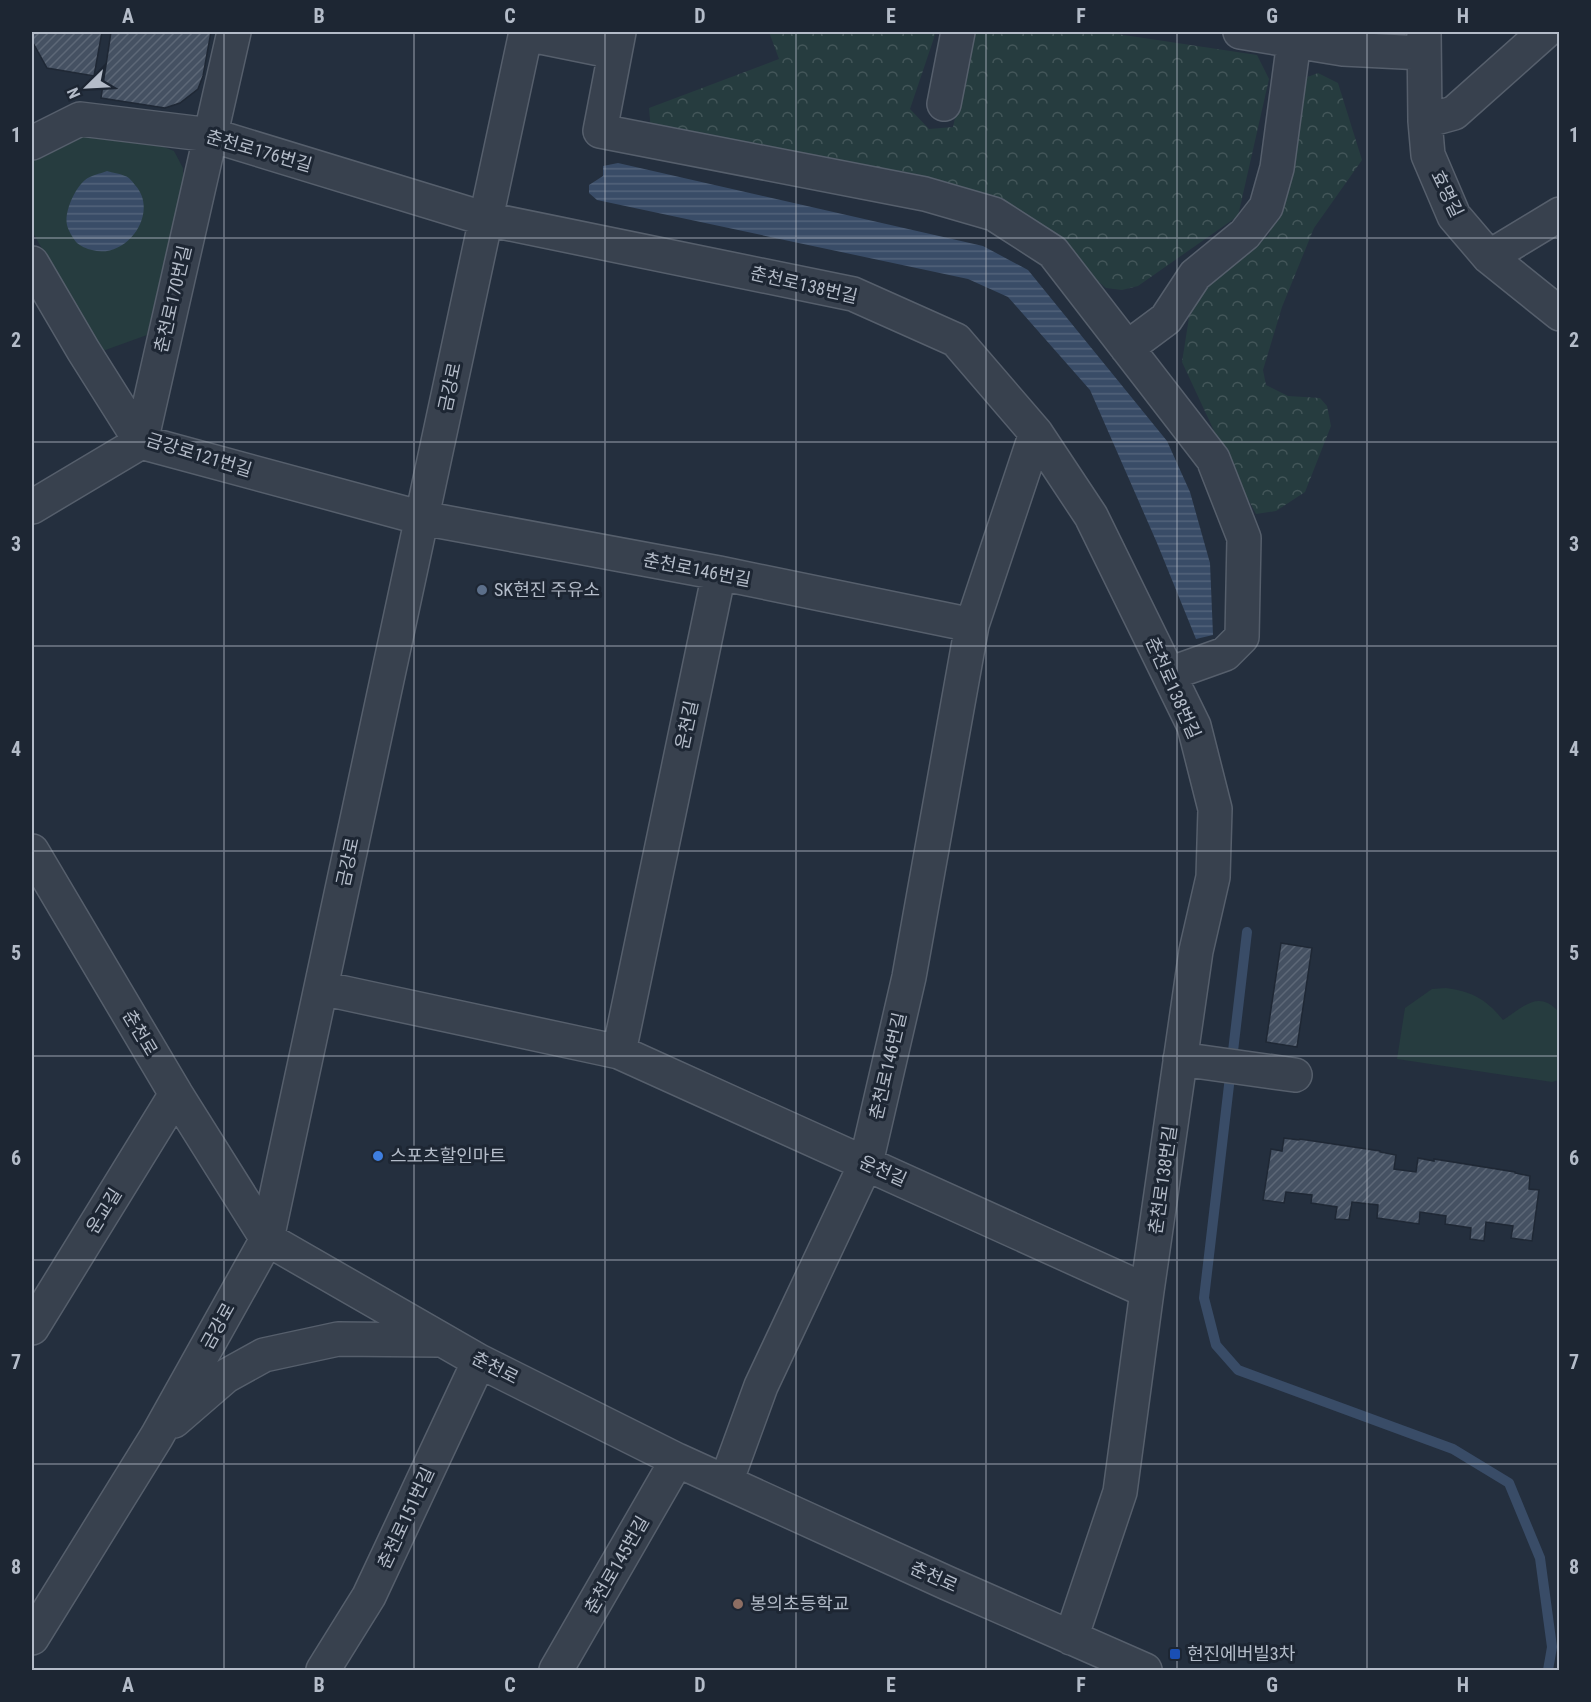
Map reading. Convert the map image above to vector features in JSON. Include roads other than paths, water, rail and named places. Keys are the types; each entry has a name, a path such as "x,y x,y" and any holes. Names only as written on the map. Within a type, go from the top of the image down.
{"street":[{"name":"춘천로170번길","path":"141,442 234,32"},
{"path":"944,104 958,32"},
{"path":"1240,32 1343,49 1423,42"},
{"path":"1425,121 1454,113 1545,32"},
{"path":"526,33 617,42 600,131 926,194 993,214 1053,252 1213,459 1244,538 1242,637 1225,654 1169,674"},
{"name":"금강로","path":"32,1638 157,1436 267,1239 526,33"},
{"path":"1127,348 1166,319 1195,275 1245,234 1266,207 1276,168 1294,41"},
{"name":"효명길","path":"1423,42 1428,155 1454,216 1489,257 1560,314"},
{"name":"춘천로176번길","path":"32,143 80,119 211,135 486,219"},
{"path":"1489,257 1560,214"},
{"name":"춘천로138번길","path":"486,219 853,294 956,340 1036,433 1091,516 1194,726 1215,809 1213,877 1196,951 1120,1492 1071,1638"},
{"name":"금강로121번길","path":"32,263 141,442 422,518"},
{"name":"춘천로146번길","path":"726,1482 761,1386 866,1163 909,977 972,626 1036,433"},
{"path":"32,507 141,442"},
{"name":"춘천로146번길","path":"422,518 719,573 972,626"},
{"name":"운천길","path":"619,1052 719,573"},
{"name":"춘천로","path":"32,850 176,1094 267,1239 479,1361 677,1460 1144,1671"},
{"name":"운천길","path":"321,988 619,1052 1147,1291"},
{"path":"1180,1059 1295,1075"},
{"name":"운교길","path":"37,1306 176,1094"},
{"path":"157,1436 226,1376 264,1355 338,1339 442,1340"},
{"name":"춘천로151번길","path":"323,1671 369,1596 479,1361"},
{"name":"춘천로145번길","path":"556,1671 677,1460"}],"water":[{"path":"618,163 983,246 1028,270 1167,441 1190,492 1210,563 1213,635 1196,639 1090,390 1008,297 968,279 597,200 589,193 589,185 603,176 603,166"},
{"path":"107,171 121,174 135,185 142,196 144,208 142,220 128,241 117,248 105,251 92,250 75,240 68,227 67,214 71,201 81,184 90,177"}],"waterway":[{"path":"1247,932 1204,1298 1216,1345 1238,1370 1453,1449 1509,1483 1540,1558 1552,1647 1548,1670"}],"place":[{"name":"SK현진 주유소","path":"482,590"},
{"name":"스포츠할인마트","path":"378,1156"},
{"name":"봉의초등학교","path":"738,1604"},
{"name":"현진에버빌3차","path":"1175,1654"}]}
